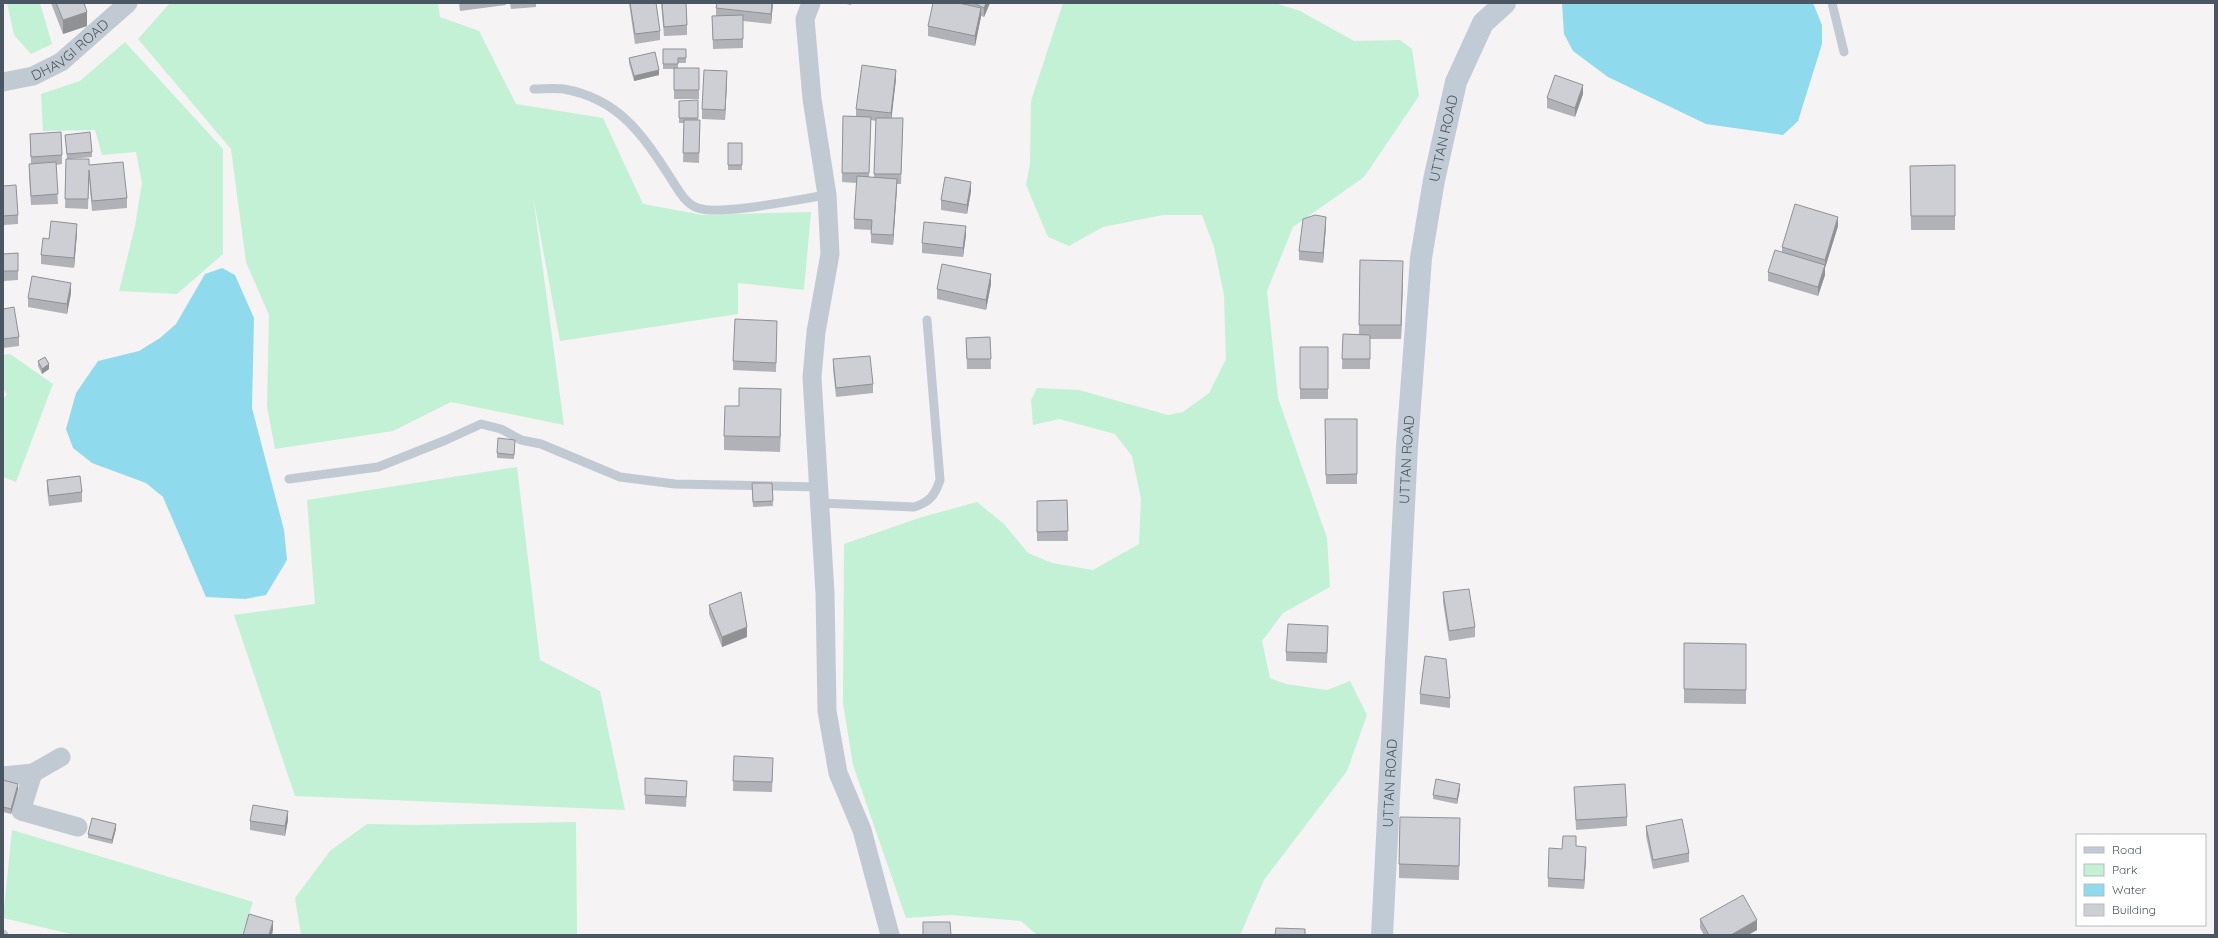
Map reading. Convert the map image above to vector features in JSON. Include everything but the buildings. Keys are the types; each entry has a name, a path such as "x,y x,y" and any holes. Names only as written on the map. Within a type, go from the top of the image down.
{"main road":[{"name":"UTTAN ROAD","path":"1382,935 1407,446 1421,258 1434,180 1456,82 1483,23 1505,3"}],"street":[{"name":"DHAVGI ROAD","path":"3,82 33,76 61,62 128,3"},
{"path":"811,3 805,18 812,99 827,195 830,254 816,332 812,377 825,593 827,711 838,773 862,830 890,935"},
{"path":"3,776 33,773 61,757"},
{"path":"33,773 20,811 78,827"}],"lane":[{"path":"1832,3 1844,52"},
{"path":"534,89 564,89 598,100 622,115 648,144 682,196 697,208 716,211 827,195"},
{"path":"289,479 378,467 446,440 481,424 501,429 521,440 541,444 620,476 635,479 675,484 820,495 914,507 925,504 936,493 940,480 927,320"}],"green space":[{"path":"7,3 40,3 52,44 31,54 14,35"},
{"path":"170,3 438,3 440,17 479,31 516,104 603,118 643,204 703,215 811,212 804,290 738,283 738,314 560,341 533,196 564,425 451,402 393,431 275,449 267,406 269,315 246,262 231,149 138,39"},
{"path":"1063,3 1275,3 1300,11 1354,41 1400,40 1412,49 1419,96 1364,177 1293,227 1267,291 1278,398 1327,538 1330,587 1283,613 1262,641 1270,678 1286,684 1327,690 1350,681 1367,715 1347,771 1264,880 1240,935 1037,935 1021,921 951,915 906,918 853,765 843,703 844,544 922,517 977,502 1004,524 1028,553 1052,563 1093,570 1139,544 1141,499 1132,456 1115,434 1059,419 1033,425 1031,400 1037,388 1079,390 1168,415 1183,412 1209,393 1226,359 1224,295 1214,247 1202,215 1163,215 1103,227 1069,246 1048,237 1026,185 1030,164 1031,101"},
{"path":"125,42 223,149 223,254 177,294 119,291 135,226 142,183 136,152 102,155 95,130 43,131 41,94 80,81"},
{"path":"10,354 53,384 16,482 3,477 3,400 7,394 3,388 3,355"},
{"path":"517,467 540,660 600,691 625,810 295,796 234,615 315,604 307,500"},
{"path":"576,822 577,935 301,935 295,898 330,851 367,824 418,825"},
{"path":"12,830 253,902 242,935 75,935 3,918"}],"water":[{"path":"1562,3 1813,3 1822,25 1822,44 1798,121 1783,135 1706,124 1608,77 1573,51 1564,34"},
{"path":"222,268 235,275 254,318 252,408 284,530 287,560 266,595 245,599 206,597 163,497 146,483 92,463 73,448 66,429 76,393 98,361 139,351 160,338 176,324 205,274"}]}
